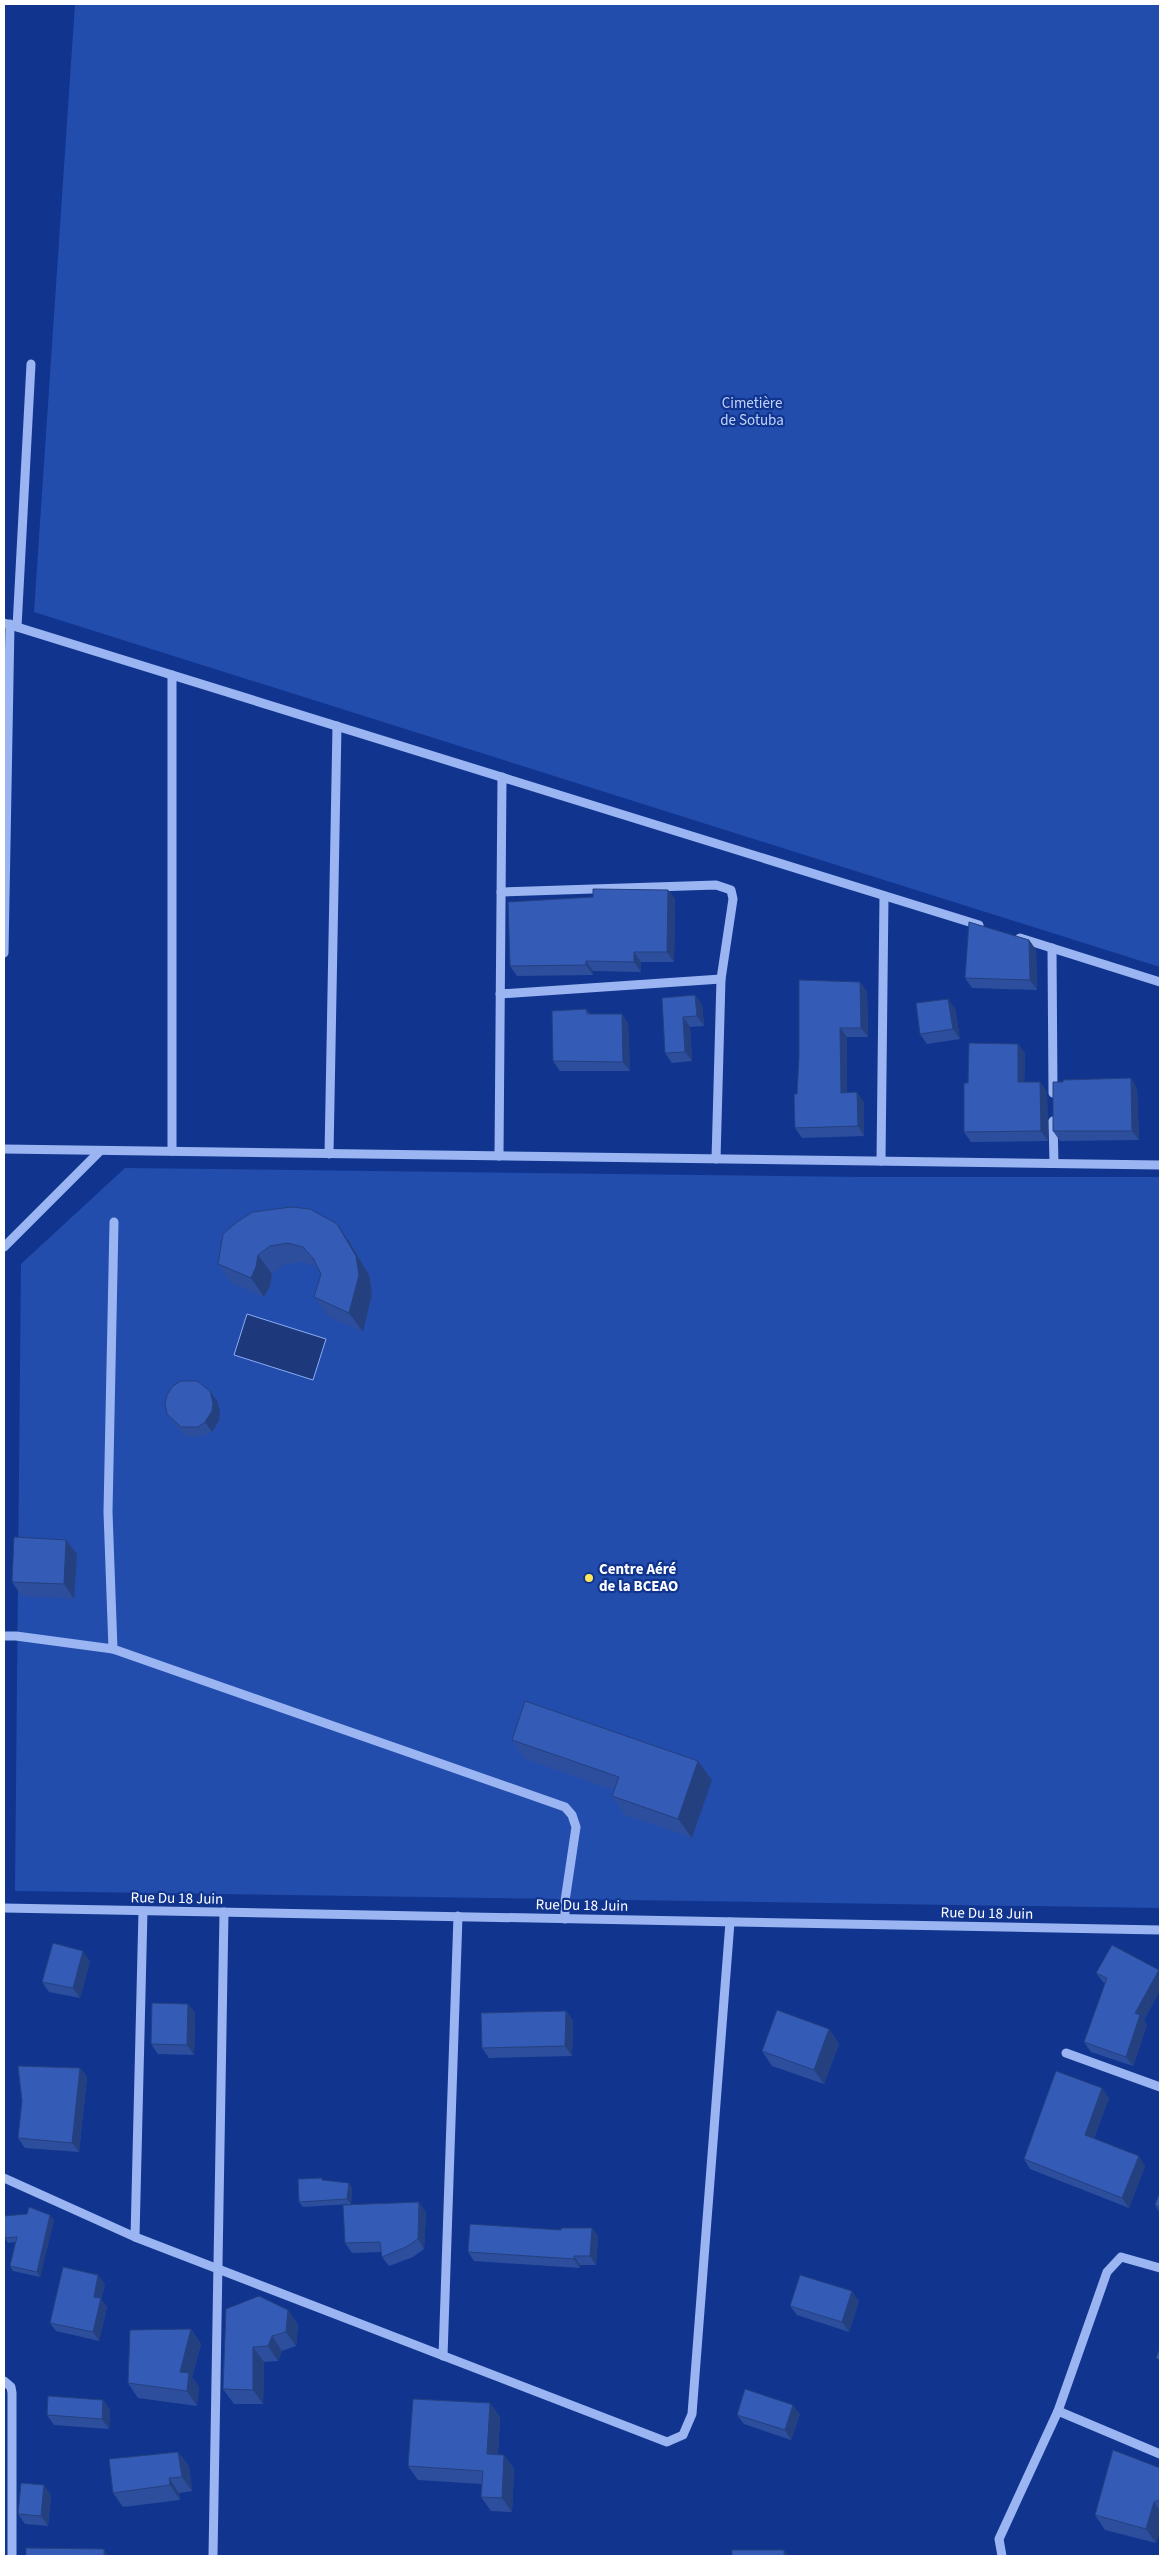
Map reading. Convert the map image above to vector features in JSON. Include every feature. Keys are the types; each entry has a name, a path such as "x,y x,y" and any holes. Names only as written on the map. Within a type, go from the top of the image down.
{"street":[{"path":"4,953 10,625 31,364"},
{"path":"10,625 987,928"},
{"path":"172,675 172,1152"},
{"path":"329,1154 337,726"},
{"path":"499,1156 502,777"},
{"path":"501,892 716,885 731,890 733,899 721,979 716,1159"},
{"path":"881,1161 884,896"},
{"path":"1015,936 1160,982"},
{"path":"1052,948 1054,1163"},
{"path":"500,994 721,979"},
{"path":"4,1149 1160,1165"},
{"path":"4,1247 100,1151"},
{"path":"113,1649 108,1512 114,1222"},
{"path":"4,1636 113,1649 565,1807 572,1815 576,1826 565,1901 565,1919"},
{"name":"Rue Du 18 Juin","path":"4,1908 1160,1930"},
{"path":"135,2237 143,1911"},
{"path":"213,2556 224,1912"},
{"path":"443,2356 458,1916"},
{"path":"4,2178 135,2237 667,2442 683,2435 692,2414 730,1922"},
{"path":"1066,2053 1160,2087"},
{"path":"1002,2556 999,2540 1058,2410 1107,2272 1121,2257 1160,2268"},
{"path":"4,2381 10,2387 12,2393 12,2556"},
{"path":"1058,2410 1160,2454"}],"green space":[{"name":"Cimetière de Sotuba","path":"75,4 1160,4 1160,967 34,612"},
{"name":"Centre Aéré de la BCEAO","path":"125,1168 858,1177 1160,1177 1160,1908 15,1891 21,1264"}],"shaded area":[{"path":"247,1314 326,1339 313,1380 234,1355"}],"building":[{"path":"593,889 668,890 667,952 634,952 634,962 586,961 586,965 510,966 508,902 593,897"},
{"path":"969,922 1029,940 1030,980 965,978"},
{"path":"799,980 860,982 861,1028 840,1028 841,1093 857,1092 858,1126 795,1128 794,1094 797,1094 799,1056"},
{"path":"695,995 697,1016 683,1017 685,1052 665,1053 662,998"},
{"path":"948,999 953,1029 920,1034 916,1003"},
{"path":"586,1009 587,1014 622,1014 623,1062 553,1061 552,1011"},
{"path":"969,1043 1018,1044 1018,1082 1040,1082 1041,1131 964,1132 964,1083 968,1083"},
{"path":"1131,1078 1132,1131 1053,1131 1053,1082"},
{"path":"291,1207 310,1209 337,1224 356,1256 359,1275 349,1313 314,1297 321,1274 313,1258 303,1247 288,1243 270,1246 258,1255 256,1267 251,1278 218,1264 223,1234 237,1222 253,1212"},
{"path":"181,1381 197,1381 210,1391 213,1403 212,1411 205,1422 198,1427 181,1427 167,1414 165,1403 167,1395 173,1386"},
{"path":"14,1537 66,1540 64,1584 12,1582"},
{"path":"525,1701 698,1761 678,1819 612,1796 619,1777 512,1740"},
{"path":"53,1943 83,1951 73,1988 42,1982"},
{"path":"1112,1945 1159,1970 1135,2013 1140,2015 1126,2057 1084,2042 1107,1978 1096,1973"},
{"path":"152,2003 188,2004 187,2045 151,2044"},
{"path":"777,2010 829,2029 814,2070 762,2051"},
{"path":"566,2011 565,2046 482,2048 481,2013"},
{"path":"18,2066 80,2068 72,2143 18,2138 22,2101"},
{"path":"1056,2071 1102,2088 1085,2135 1139,2156 1122,2198 1024,2159"},
{"path":"322,2178 322,2180 349,2183 347,2199 299,2202 298,2179"},
{"path":"1160,2192 1160,2207 1155,2205"},
{"path":"419,2202 418,2239 406,2247 382,2257 380,2242 345,2243 343,2205"},
{"path":"29,2207 50,2215 37,2272 10,2266 17,2237 5,2238 4,2216 27,2214"},
{"path":"470,2224 561,2230 561,2228 592,2228 590,2256 574,2256 574,2259 468,2252"},
{"path":"63,2267 98,2275 94,2297 101,2298 93,2332 50,2323"},
{"path":"800,2275 852,2291 842,2322 790,2306"},
{"path":"259,2296 288,2310 286,2332 272,2336 268,2346 253,2347 253,2390 223,2389 226,2309"},
{"path":"191,2329 180,2372 189,2373 187,2391 128,2383 130,2330"},
{"path":"1160,2348 1160,2360 1156,2358"},
{"path":"745,2389 793,2405 785,2430 737,2415"},
{"path":"48,2396 103,2400 102,2419 47,2415"},
{"path":"413,2399 490,2403 487,2454 504,2455 502,2498 481,2497 483,2471 408,2466"},
{"path":"1113,2450 1160,2468 1160,2500 1154,2502 1146,2529 1095,2515"},
{"path":"178,2452 182,2477 169,2478 170,2485 113,2493 109,2459"},
{"path":"21,2483 44,2485 41,2516 18,2514"},
{"path":"26,2548 104,2549 104,2556 26,2556"},
{"path":"732,2550 784,2550 784,2556 732,2556"}],"place":[{"name":"Centre Aéré de la BCEAO","path":"589,1578"}]}
